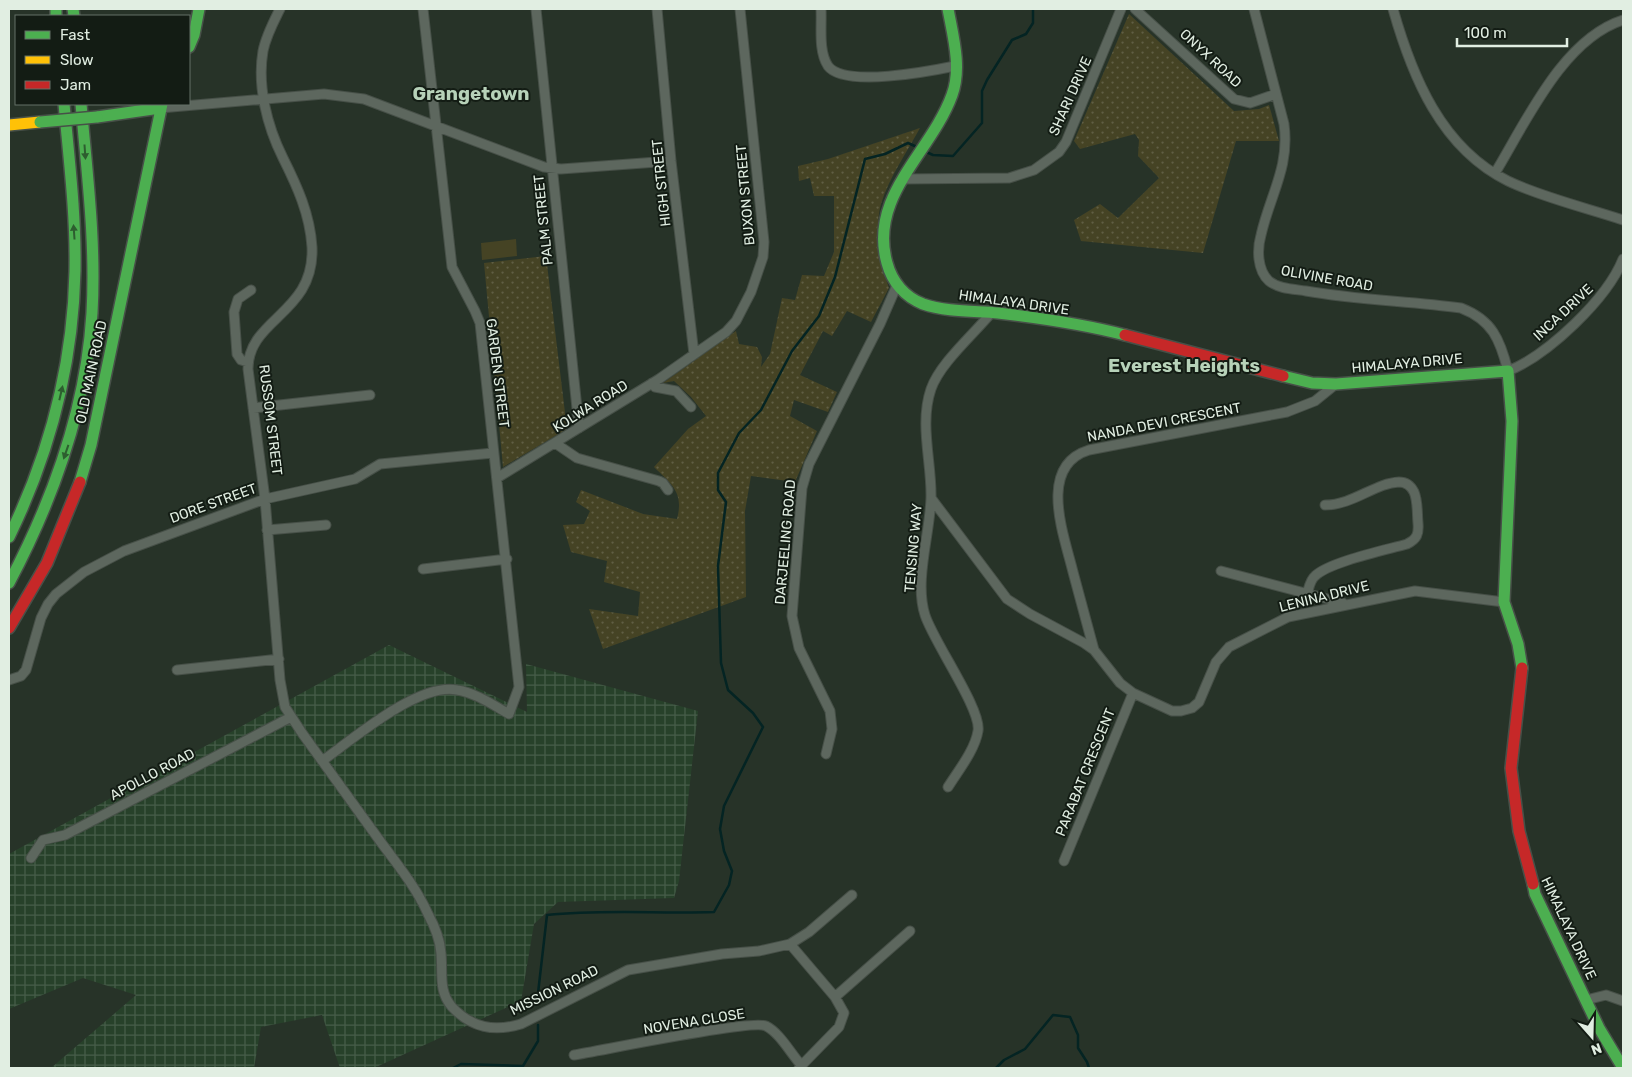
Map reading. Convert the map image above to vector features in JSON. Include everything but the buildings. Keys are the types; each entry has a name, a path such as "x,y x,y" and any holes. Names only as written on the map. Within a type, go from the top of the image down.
{"street":[{"path":"190,40 192,26 199,9"},
{"name":"RUSSOM STREET","path":"280,9 264,51 262,75 264,100 276,143 302,198 312,246 311,258 309,276 296,299 253,344 248,362 252,408 265,498 282,699 290,717"},
{"name":"GARDEN STREET","path":"322,760 402,706 430,691 457,690 473,695 509,714 520,687 480,323 476,311 452,267 424,9"},
{"name":"PALM STREET","path":"536,9 579,428"},
{"name":"HIGH STREET","path":"657,9 671,161 694,354"},
{"name":"BUXON STREET","path":"694,354 726,332 736,322 751,292 763,257 764,242 740,9"},
{"path":"821,9 824,57 833,71 841,75 856,77 912,74 955,66"},
{"name":"HIMALAYA DRIVE","path":"948,9 955,66 952,96 892,196 886,214 884,232 888,267 897,285 918,303 992,312 1106,330 1312,383 1336,384 1508,371 1512,421 1504,602 1518,644 1523,671 1511,768 1519,831 1536,894 1586,1000 1623,1068"},
{"name":"SHARI DRIVE","path":"902,179 1009,178 1023,175 1048,161 1066,142 1121,9"},
{"name":"ONYX ROAD","path":"1135,9 1234,99 1250,103 1276,94"},
{"name":"OLIVINE ROAD","path":"1254,9 1284,124 1286,152 1258,251 1260,263 1269,281 1287,288 1332,296 1461,308 1473,313 1490,326 1508,371"},
{"path":"1393,9 1407,58 1430,104 1459,144 1482,165 1525,187 1623,220"},
{"path":"1496,173 1540,98 1570,58 1602,29 1623,20"},
{"path":"190,104 324,94 349,96 436,125 534,164 552,168 671,161"},
{"path":"9,537 31,488 51,433 70,338 75,245 64,105"},
{"path":"9,583 32,540 52,493 69,444 85,370 92,315 92,247 81,105"},
{"path":"9,125 97,117 161,106 178,105"},
{"name":"OLD MAIN ROAD","path":"9,628 42,574 72,506 83,474 91,445 161,106"},
{"name":"INCA DRIVE","path":"1508,371 1537,355 1597,301 1614,278 1623,259"},
{"name":"DARJEELING ROAD","path":"826,754 832,729 830,711 799,648 792,616 802,488 809,464 880,324 897,285"},
{"path":"248,362 237,355 234,305 240,296 251,290"},
{"name":"TENSING WAY","path":"948,787 971,748 979,730 978,720 972,707 925,614 922,585 931,498 927,425 932,388 940,374 992,312"},
{"path":"236,342 253,344"},
{"name":"KOLWA ROAD","path":"497,478 652,383 694,354"},
{"path":"652,383 655,387 676,391 691,407"},
{"name":"NANDA DEVI CRESCENT","path":"1094,650 1057,503 1062,471 1069,460 1076,454 1089,450 1286,412 1316,401 1336,384"},
{"path":"252,408 370,395"},
{"path":"555,444 577,458 664,483 668,490"},
{"name":"DORE STREET","path":"9,680 21,676 26,670 41,618 56,594 84,572 145,542 265,498 355,479 380,464 493,453"},
{"path":"1308,594 1313,577 1319,573 1336,565 1407,544 1415,539 1418,533 1416,497 1411,487 1406,483 1396,482 1351,500 1325,505"},
{"path":"931,498 1007,599 1094,650 1110,672 1133,693"},
{"path":"267,530 326,525"},
{"path":"423,569 507,559"},
{"path":"1221,571 1346,604"},
{"name":"LENINA DRIVE","path":"1133,693 1172,711 1192,708 1203,696 1216,662 1229,647 1288,617 1415,591 1504,602"},
{"path":"177,670 279,659"},
{"name":"PARABAT CRESCENT","path":"1064,861 1133,693"},
{"name":"MISSION ROAD","path":"290,717 420,897 439,942 441,985 444,995 452,1006 475,1025 489,1029 506,1028 521,1024 618,974 635,968 722,954 759,952 790,944"},
{"name":"APOLLO ROAD","path":"31,858 43,840 65,835 290,717"},
{"path":"800,1067 839,1027 843,1020 841,1006 835,997 790,944 809,932 852,895"},
{"path":"835,997 910,931"},
{"path":"1586,1000 1606,995 1623,1000"},
{"name":"NOVENA CLOSE","path":"574,1055 685,1035 761,1025 773,1032 800,1067"}],"shaded area":[{"path":"1129,14 1234,111 1259,109 1269,105 1279,141 1236,141 1203,253 1081,241 1074,220 1100,204 1118,218 1159,178 1138,156 1139,140 1135,134 1080,149 1074,141"},
{"path":"920,128 889,185 879,214 879,246 889,288 871,322 847,311 832,336 823,331 800,375 837,392 828,412 794,400 790,416 817,431 795,482 751,476 745,511 746,597 603,649 589,609 638,616 640,592 604,582 607,561 571,552 563,525 584,524 590,511 576,502 581,490 643,514 677,519 679,510 678,495 671,484 654,467 688,429 706,416 691,397 674,381 663,383 736,331 739,344 757,347 762,357 761,367 770,354 782,298 795,300 802,275 824,276 834,252 834,196 814,196 810,178 799,181 798,166 828,159"},
{"path":"516,239 517,256 482,260 481,243"},
{"path":"546,256 567,429 503,467 484,263"},
{"path":"389,645 527,712 526,664 698,711 679,881 674,898 558,902 534,924 521,1001 374,1068 340,1068 322,1015 261,1027 254,1068 51,1068 136,995 83,978 9,1009 9,854"}],"waterway":[{"path":"924,151 933,155 953,156 982,123 982,91 1012,40 1026,34 1033,23 1033,9"},
{"path":"537,1002 547,915 589,912 714,912 729,885 732,871 724,851 720,829 724,806 763,727 753,713 728,690 721,663 718,566 726,502 718,490 718,473 739,433 761,410 792,351 819,316 835,277 865,159 885,154 908,143 917,147"},
{"path":"996,1068 1004,1060 1025,1049 1053,1015 1070,1017 1078,1035 1078,1048 1089,1068"},
{"path":"453,1068 461,1064 523,1066 538,1041 538,1025"}],"traffic: fast":[{"path":"56,9 56,15"},
{"path":"73,9 74,15"},
{"path":"190,45 194,35 199,9"},
{"path":"948,9 956,52 955,85 942,116 904,176 886,217 883,239 887,263 892,276 900,288 910,297 932,307 1046,319 1125,335"},
{"path":"9,537 24,505 47,441 57,408 70,340 75,250 72,187 64,105"},
{"path":"9,583 40,518 65,452 83,384 89,349 93,261 81,105"},
{"path":"80,482 91,445 162,105"},
{"path":"97,117 160,108"},
{"path":"40,122 97,117"},
{"path":"1283,376 1312,383 1336,384 1508,371 1512,421 1504,602 1518,644 1522,668"},
{"path":"1533,884 1535,894 1599,1028 1623,1068"}],"traffic: slow":[{"path":"9,125 40,122"}],"traffic: jam":[{"path":"1125,335 1283,376"},
{"path":"9,628 47,563 80,482"},
{"path":"1522,668 1511,768 1519,831 1533,884"}],"district":[{"name":"Grangetown","path":"471,93"},
{"name":"Everest Heights","path":"1184,365"}]}
